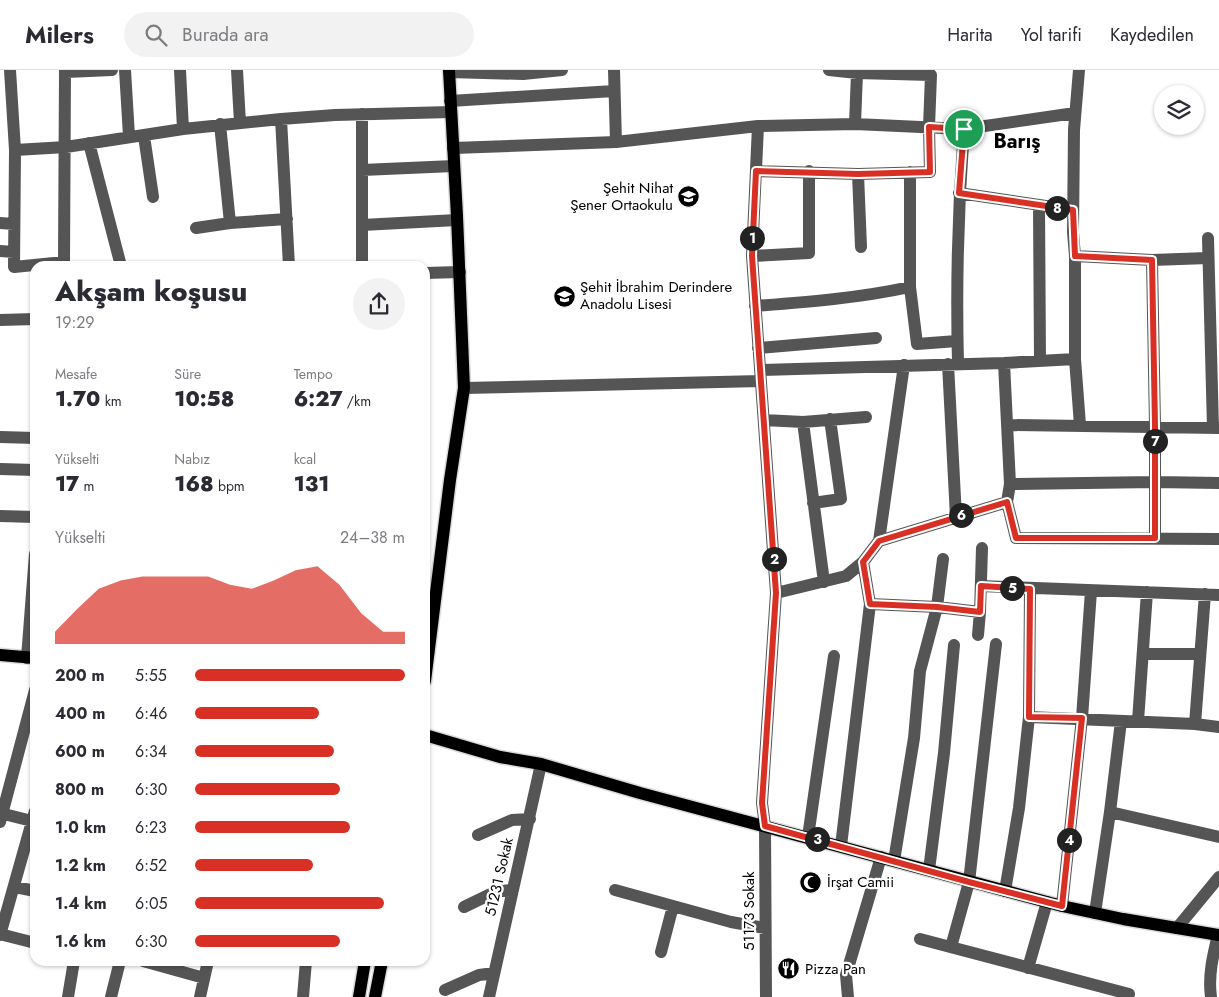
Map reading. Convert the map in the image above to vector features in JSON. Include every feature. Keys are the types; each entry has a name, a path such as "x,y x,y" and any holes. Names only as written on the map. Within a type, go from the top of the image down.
{"main road":[{"path":"430,642 450,480 464,388 458,220 449,71"},
{"path":"0,655 30,658"},
{"path":"430,739 500,757 541,764 640,793 808,837 1005,892 1095,913 1218,935"},
{"path":"359,997 365,966"},
{"path":"375,997 381,966"}],"street":[{"path":"10,70 15,150 14,267 30,265"},
{"path":"64,261 66,71 112,70"},
{"path":"125,70 130,136"},
{"path":"180,70 183,129"},
{"path":"237,70 240,123"},
{"path":"449,71 523,74 562,70"},
{"path":"614,70 616,142"},
{"path":"756,171 809,171 858,174 930,172 931,75 903,72 857,73 829,70"},
{"path":"1079,70 1075,113 1073,210 1075,359 1080,424"},
{"path":"855,124 857,73"},
{"path":"15,150 66,147 220,124 362,114 614,91"},
{"path":"453,148 616,142 758,126 855,124 964,129 1075,113"},
{"path":"362,114 362,261"},
{"path":"281,119 289,261"},
{"path":"220,124 230,223"},
{"name":"51173 Sokak","path":"758,126 752,256 776,593 762,803 765,826 766,997"},
{"path":"956,517 953,364 957,341 956,281 959,193 964,129"},
{"path":"144,136 153,197"},
{"path":"89,143 120,261"},
{"path":"362,170 454,166"},
{"path":"752,256 810,253 809,171"},
{"path":"910,172 910,286 917,344 957,341"},
{"path":"858,174 861,248"},
{"path":"959,193 1073,210"},
{"path":"1039,205 1040,361"},
{"path":"196,228 230,223 287,219"},
{"path":"362,225 458,220"},
{"path":"0,223 14,224"},
{"path":"1008,425 1080,424 1216,428 1208,238"},
{"path":"0,251 14,252"},
{"path":"1075,256 1152,260 1208,258"},
{"path":"1152,260 1155,538"},
{"path":"430,273 460,272"},
{"path":"755,306 875,295 910,286"},
{"path":"0,320 30,319"},
{"path":"758,348 876,338"},
{"path":"464,388 760,376 904,365 1004,363 1075,359"},
{"path":"1004,363 1010,484 1007,502 1016,538 1219,539"},
{"path":"776,593 846,576 863,562 879,541 904,365"},
{"path":"764,420 803,422 866,417"},
{"path":"813,503 841,499 830,419"},
{"path":"803,422 824,582"},
{"path":"0,437 30,438"},
{"path":"0,469 30,470"},
{"path":"1010,484 1219,483"},
{"path":"879,541 1007,502"},
{"path":"0,516 30,517"},
{"path":"978,635 982,548"},
{"path":"894,861 914,738 920,671 937,607 943,559"},
{"path":"841,846 870,604 863,562"},
{"path":"981,586 1219,595"},
{"path":"1005,892 1019,808 1029,717 1030,589"},
{"path":"1062,906 1082,718 1091,591"},
{"path":"1138,721 1147,592"},
{"path":"1195,724 1205,594"},
{"path":"870,604 937,607 980,612"},
{"path":"950,947 969,882 996,644"},
{"path":"929,870 944,753 954,645"},
{"path":"1143,654 1200,654"},
{"path":"808,837 834,656"},
{"path":"30,709 1,816 30,824"},
{"path":"1029,717 1082,718 1219,727"},
{"path":"1095,913 1121,721"},
{"name":"51231 Sokak","path":"489,997 541,764"},
{"path":"1110,812 1219,837"},
{"path":"478,835 512,820 530,818"},
{"path":"30,836 0,935 30,942"},
{"path":"848,997 846,975 881,857"},
{"path":"1177,928 1219,878"},
{"path":"15,888 30,890"},
{"path":"464,907 497,891 513,890"},
{"path":"615,890 731,922 765,928"},
{"path":"1028,968 1047,902"},
{"path":"660,952 673,906"},
{"path":"1211,997 1210,978 1218,935"},
{"path":"920,939 1129,994"},
{"path":"68,997 73,966"},
{"path":"111,997 119,966"},
{"path":"161,966 204,978"},
{"path":"202,997 207,966"},
{"path":"303,997 306,966"},
{"path":"446,990 479,975 494,973"}],"place":[{"name":"Şehit Nihat Şener Ortaokulu","path":"689,197"},
{"name":"Şehit İbrahim Derindere Anadolu Lisesi","path":"564,296"},
{"name":"İrşat Camii","path":"811,882"},
{"name":"Pizza Pan","path":"789,969"}],"district":[{"name":"Barış","path":"1017,141"}],"route":[{"path":"929,127 964,129 959,193 1073,210 1075,256 1152,260 1155,538 1016,538 1007,502 879,541 863,562 870,604 937,607 980,612 981,586 1030,589 1029,717 1082,718 1062,906 765,826 762,803 776,593 752,256 756,171 809,171 858,174 930,172 929,127"}]}
